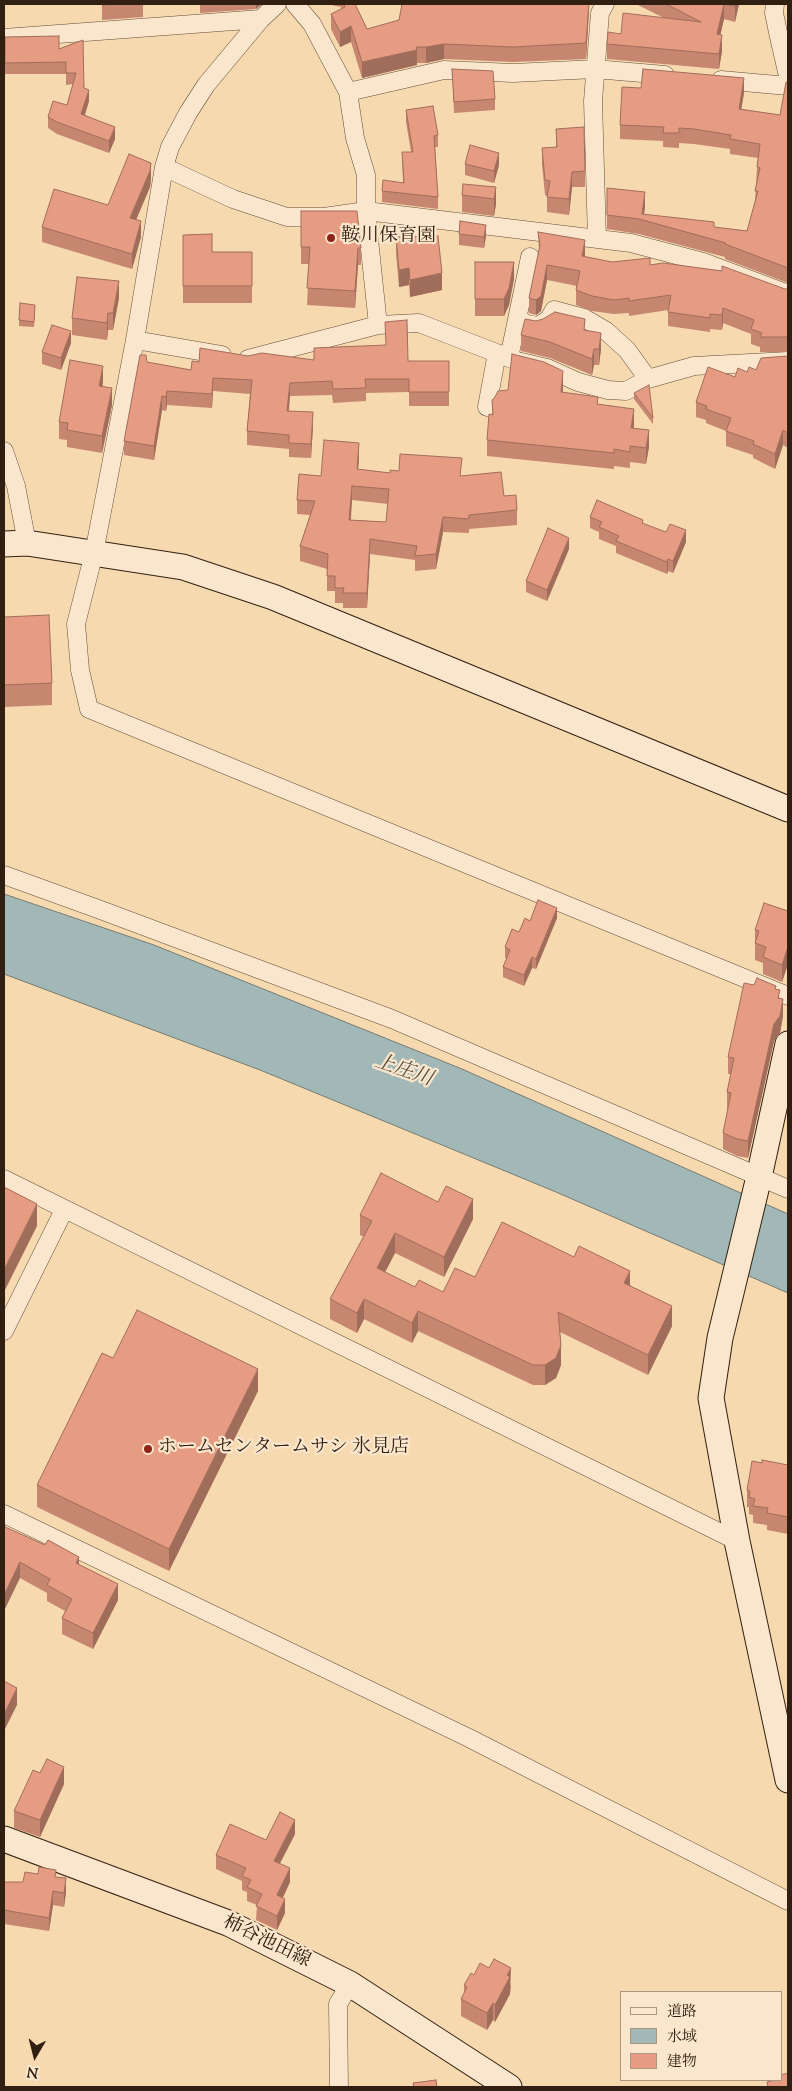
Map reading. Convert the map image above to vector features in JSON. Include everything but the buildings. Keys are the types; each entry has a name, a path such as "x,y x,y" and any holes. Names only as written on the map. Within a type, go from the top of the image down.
{"street":[{"path":"277,4 261,19 206,86 188,113 170,147 164,167 135,340 94,553 76,624 80,670 89,709 788,996"},
{"path":"295,4 312,24 348,92 355,138 366,175 366,211 378,326"},
{"path":"597,239 594,156 595,69 600,13 605,4"},
{"path":"775,4 776,21 788,76"},
{"path":"4,38 261,19"},
{"path":"348,92 444,70 512,73 578,72 595,69 682,77"},
{"path":"701,78 788,86"},
{"path":"164,167 233,199 288,217 324,217 366,211 632,243 703,262 788,294"},
{"path":"487,407 503,355 518,318 530,257"},
{"path":"518,318 526,324 538,326 549,319 554,310 584,318 606,330 627,350 648,379"},
{"path":"135,340 250,359 378,326 419,323 503,355 547,368 578,382 608,390 626,391 648,379 694,366 788,361"},
{"path":"4,451 16,486 15,543 184,567 273,597 788,810"},
{"path":"4,876 98,909 392,1019 788,1189"},
{"path":"788,1044 732,1294 720,1338 711,1398 737,1541 788,1780"},
{"path":"4,1179 737,1541"},
{"path":"4,1331 64,1210"},
{"path":"4,1514 469,1738 788,1901"},
{"name":"柿谷池田線","path":"4,1839 228,1923 350,1984 509,2087"},
{"path":"339,2087 338,2004 350,1984"}],"water":[{"name":"上庄川","path":"4,894 154,945 462,1069 788,1214 788,1293 556,1192 260,1070 4,974"}],"place":[{"name":"鞍川保育園","path":"331,238"},
{"name":"ホームセンタームサシ 氷見店","path":"148,1449"}]}
